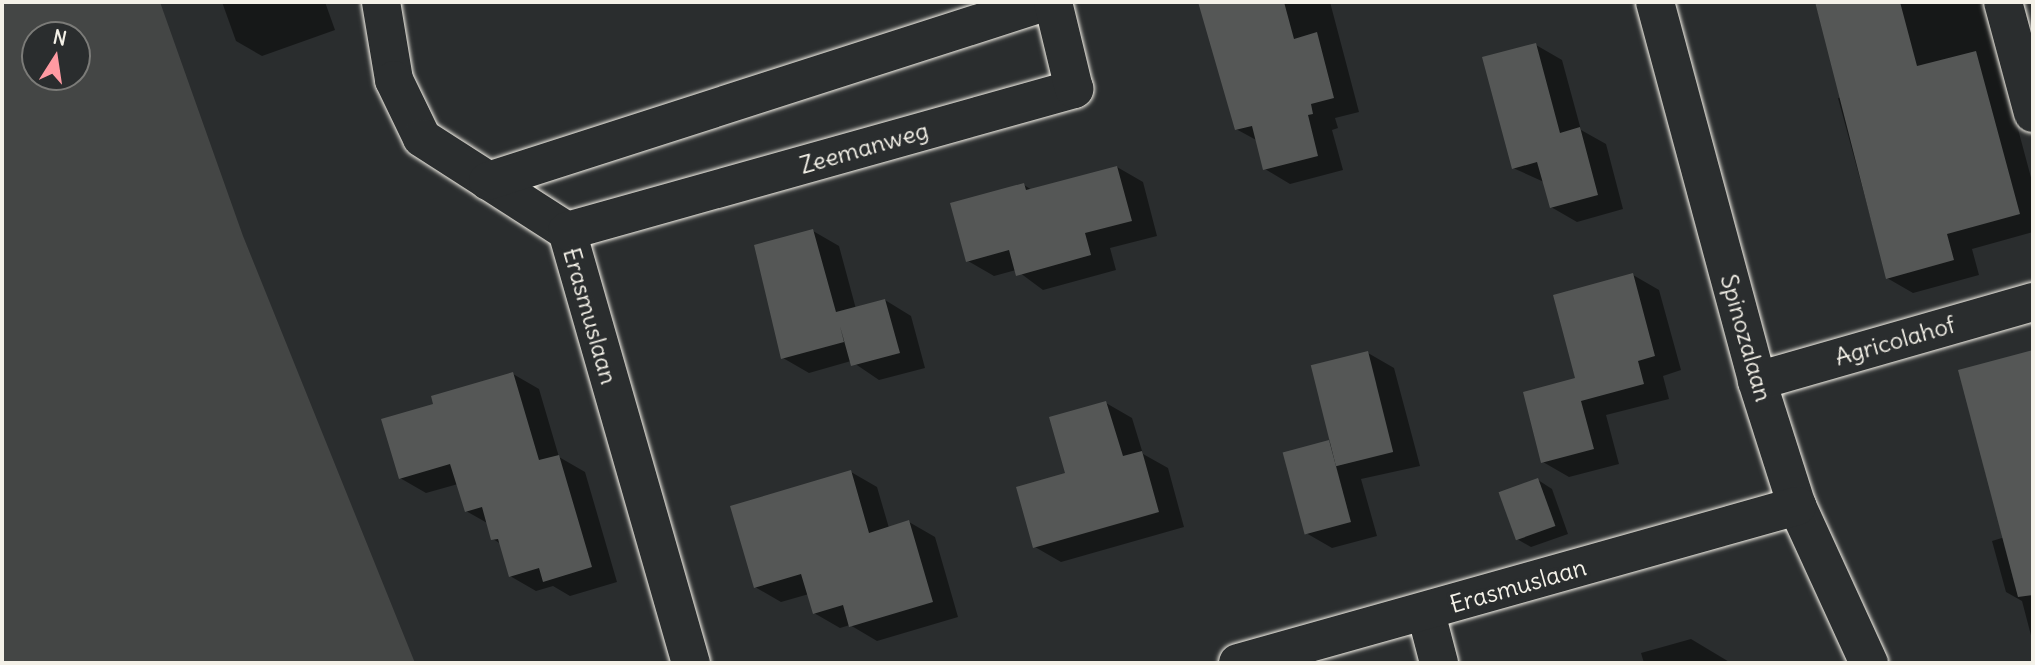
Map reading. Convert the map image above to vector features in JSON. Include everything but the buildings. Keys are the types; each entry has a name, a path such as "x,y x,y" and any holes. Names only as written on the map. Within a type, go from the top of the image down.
{"street":[{"name":"Erasmuslaan","path":"381,2 394,80 422,138 567,231 691,663"},
{"path":"488,181 1045,2"},
{"name":"Zeemanweg","path":"567,231 1074,89 1053,2"},
{"name":"Spinozalaan","path":"1655,2 1757,381 1797,506 1869,663"},
{"path":"2003,2 2033,113"},
{"name":"Agricolahof","path":"1757,381 2033,302"},
{"name":"Erasmuslaan","path":"1238,663 1797,506"},
{"path":"1426,612 1439,663"}],"shaded area":[{"path":"2,2 160,2 243,236 415,663 2,663"}]}
